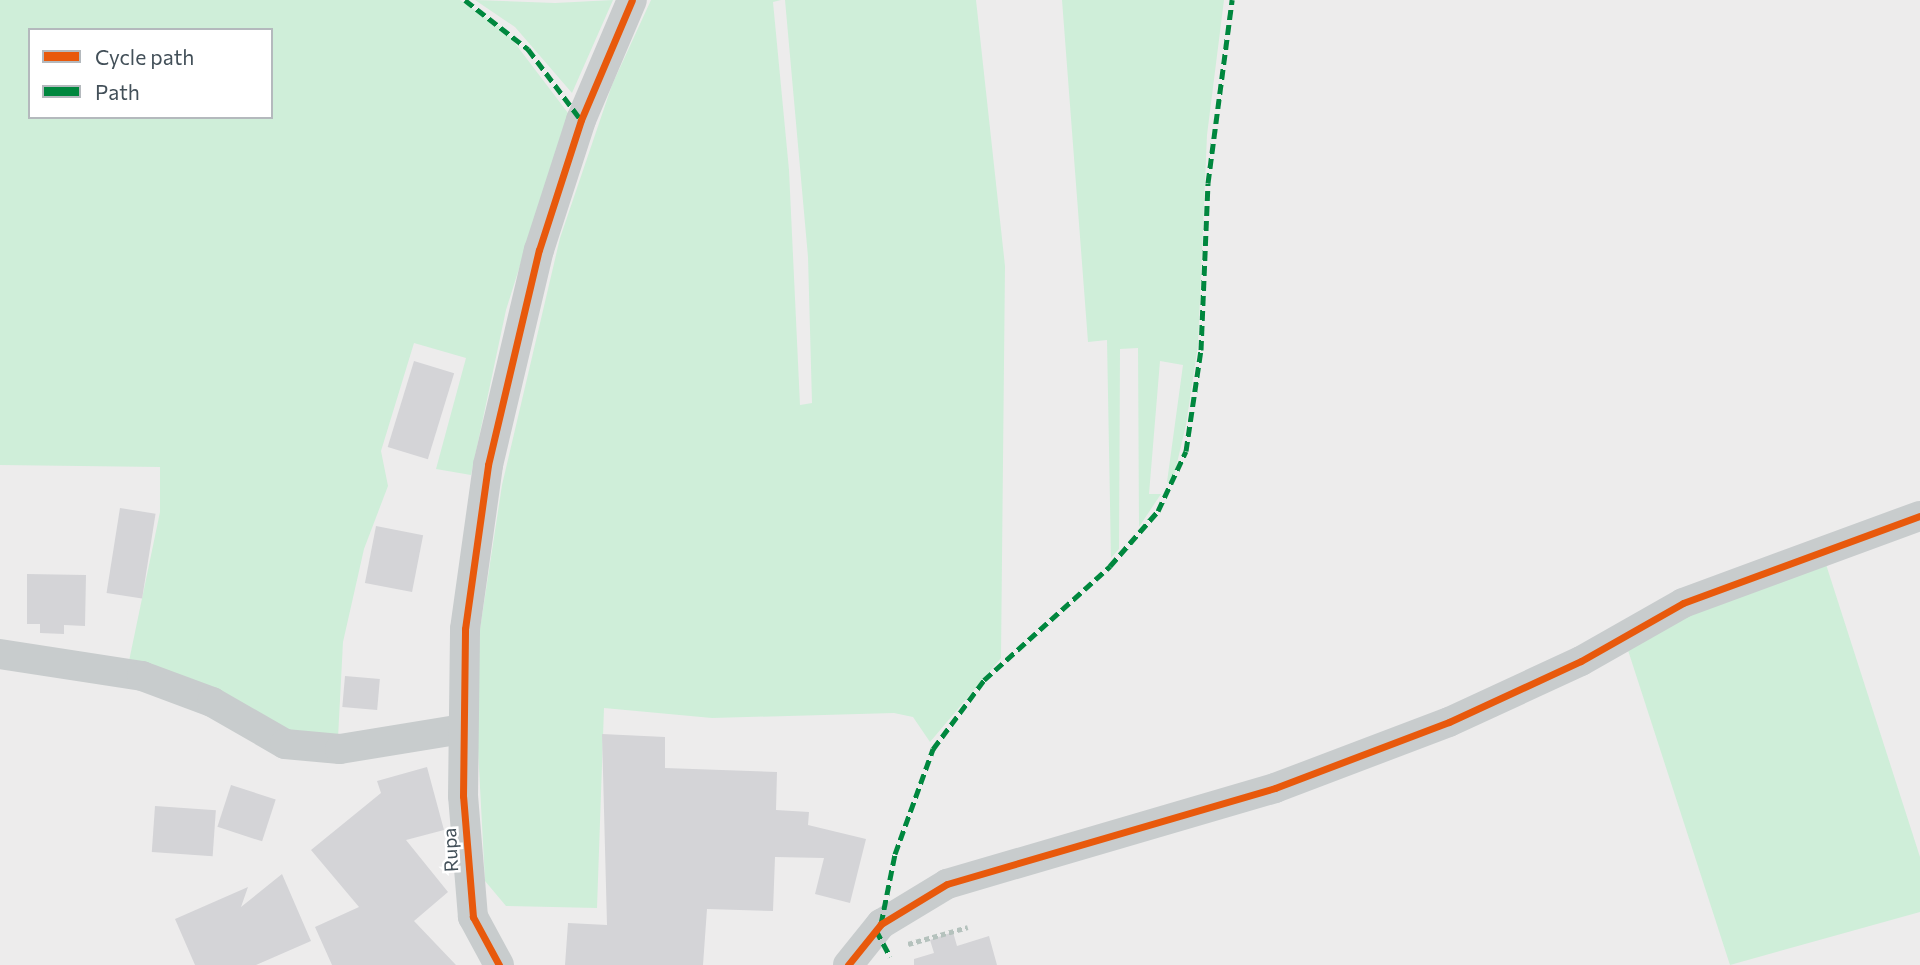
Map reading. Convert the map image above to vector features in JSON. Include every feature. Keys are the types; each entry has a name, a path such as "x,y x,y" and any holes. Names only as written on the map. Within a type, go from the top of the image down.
{"street":[{"name":"Rupa","path":"497,964 482,940 468,887 462,729 465,629 488,465 539,250 581,120 632,0"},
{"path":"848,965 881,924 947,884 1275,788 1461,716 1581,661 1683,603 1920,516"},
{"path":"0,654 142,676 212,702 285,744 340,749 462,729"}],"path":[{"path":"901,946 968,927"}],"green space":[{"path":"0,0 460,0 505,30 568,113 506,310 471,475 436,469 466,358 414,343 381,451 388,486 364,549 343,642 338,738 292,737 129,661 160,512 160,467 0,465"},
{"path":"475,0 555,3 613,0 572,93 515,27"},
{"path":"651,0 781,0 773,2 789,170 800,405 812,403 808,257 785,0 976,0 1005,266 1001,658 930,742 913,717 894,713 712,718 604,708 597,908 506,906 485,881 476,711 480,629 502,485 560,238 612,85"},
{"path":"1062,0 1224,0 1207,135 1198,345 1186,425 1173,480 1167,482 1183,365 1160,361 1149,494 1161,494 1139,527 1138,348 1120,349 1119,549 1111,558 1107,340 1088,342"},
{"path":"1823,555 1920,857 1920,912 1730,965 1625,641"}],"building":[{"path":"414,361 454,373 428,459 388,447"},
{"path":"120,508 156,514 142,599 107,593"},
{"path":"376,526 423,535 412,592 365,583"},
{"path":"27,574 86,575 85,626 64,625 64,634 40,633 40,624 27,624"},
{"path":"345,676 380,679 377,710 342,707"},
{"path":"602,734 665,737 665,768 777,772 776,810 809,812 808,825 866,839 850,903 815,894 824,858 775,857 773,911 707,909 703,965 565,965 568,923 607,925"},
{"path":"427,767 444,830 406,840 448,892 414,921 456,965 332,965 315,927 359,907 311,850 381,793 377,781"},
{"path":"231,785 276,800 262,841 217,827"},
{"path":"155,806 216,810 213,856 152,852"},
{"path":"282,874 311,941 256,965 195,965 175,919 248,887 241,907"},
{"path":"953,932 957,946 989,936 997,965 914,965 914,959 934,953 930,940"}],"marked path":[{"path":"465,0 528,49 581,120"},
{"path":"881,924 895,854 933,749 984,680 1110,566 1158,511 1186,451 1201,350 1208,183 1232,0"},
{"path":"876,930 890,956"}],"cycle path":[{"path":"499,965 473,917 463,796 465,629 488,465 539,250 581,120 632,0"},
{"path":"848,965 881,924 947,884 1275,788 1449,722 1581,661 1683,603 1920,516"}]}
